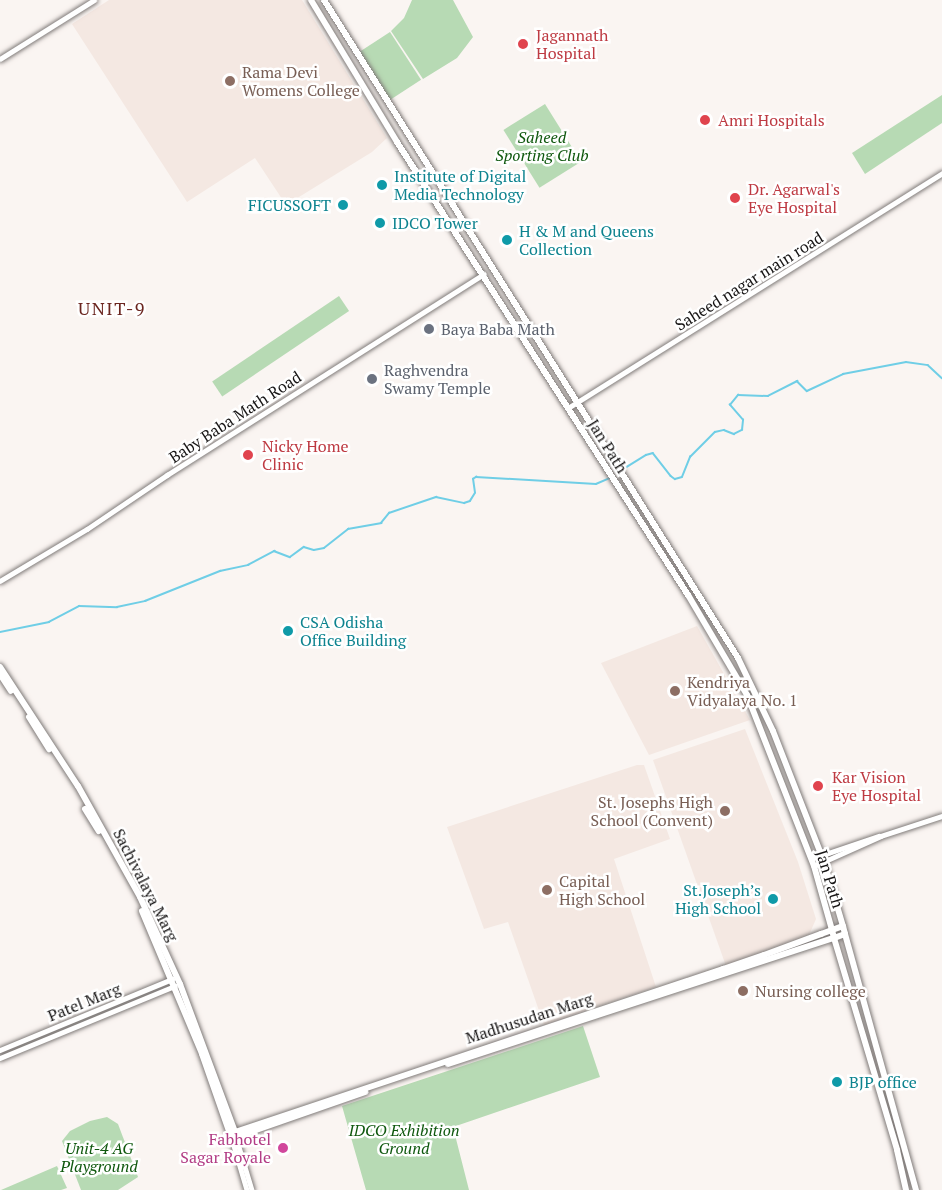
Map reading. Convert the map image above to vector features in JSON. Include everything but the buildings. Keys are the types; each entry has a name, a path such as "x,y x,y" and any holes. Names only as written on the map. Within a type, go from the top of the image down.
{"main road":[{"name":"Jan Path","path":"311,0 397,142 484,274 699,613 747,695 759,719 814,866 834,938"},
{"name":"Jan Path","path":"324,0 576,403 697,590 758,695 824,862 845,933"},
{"name":"Sachivalaya Marg","path":"0,667 78,786 144,905 177,985 233,1135"},
{"name":"Sachivalaya Marg","path":"0,674 72,784 111,849 174,978"},
{"name":"Madhusudan Marg","path":"233,1135 843,926"},
{"name":"Madhusudan Marg","path":"233,1135 346,1100 395,1080 845,933"},
{"path":"845,933 916,1190"},
{"path":"834,938 894,1139 906,1190"}],"street":[{"path":"0,59 94,0"},
{"name":"Saheed nagar main road","path":"568,408 942,173"},
{"name":"Baby Baba Math Road","path":"0,581 87,529 167,475 484,274"},
{"path":"814,866 881,836 942,816"},
{"path":"811,859 872,836 881,836"},
{"name":"Patel Marg","path":"0,1050 174,978"},
{"name":"Patel Marg","path":"0,1058 177,985"},
{"name":"Sachivalaya Marg","path":"233,1135 250,1190"}],"shaded area":[{"name":"Rama Devi Womens College","path":"109,0 302,0 387,138 372,152 286,205 255,158 187,202 72,24"},
{"name":"Kendriya Vidyalaya No. 1","path":"697,626 750,720 649,755 601,663"},
{"name":"St. Josephs High School (Convent)","path":"745,729 798,862 816,919 809,935 726,966 653,760"},
{"name":"Capital High School","path":"637,765 644,765 670,839 614,859 656,987 544,1025 508,922 484,929 447,827"}],"green space":[{"path":"412,0 453,0 473,37 457,58 423,79 391,31 404,18"},
{"path":"390,32 421,80 389,101 358,53"},
{"path":"942,95 942,123 865,174 852,153"},
{"name":"Saheed Sporting Club","path":"545,104 581,162 539,188 503,130"},
{"path":"339,296 349,311 222,396 212,382"},
{"name":"IDCO Exhibition Ground","path":"583,1026 600,1077 453,1127 469,1190 366,1190 342,1106"},
{"name":"Unit-4 AG Playground","path":"107,1117 118,1124 138,1177 118,1190 81,1190 62,1141 70,1131 90,1121"},
{"path":"57,1166 67,1188 61,1190 1,1190"}],"waterway":[{"path":"622,470 653,453 671,476 675,479 682,477 690,457 715,432 724,430 734,434 742,430 743,420 730,405 738,395 768,396 797,381 807,391 843,374 906,362 928,365 942,378"},
{"path":"0,632 49,622 79,606 117,607 145,601 220,571 248,565 274,551 290,557 304,547 314,550 324,548 348,529 381,523 389,513 436,497 464,503 470,501 475,493 473,479 476,477 596,484 610,478"}],"place":[{"name":"Jagannath Hospital","path":"523,44"},
{"name":"Rama Devi Womens College","path":"230,81"},
{"name":"Amri Hospitals","path":"705,120"},
{"name":"Institute of Digital Media Technology","path":"382,185"},
{"name":"Dr. Agarwal's Eye Hospital","path":"735,198"},
{"name":"FICUSSOFT","path":"343,205"},
{"name":"IDCO Tower","path":"380,223"},
{"name":"H & M and Queens Collection","path":"507,240"},
{"name":"Baya Baba Math","path":"429,329"},
{"name":"Raghvendra Swamy Temple","path":"372,379"},
{"name":"Nicky Home Clinic","path":"248,455"},
{"name":"CSA Odisha Office Building","path":"288,631"},
{"name":"Kendriya Vidyalaya No. 1","path":"675,691"},
{"name":"Kar Vision Eye Hospital","path":"818,786"},
{"name":"St. Josephs High School (Convent)","path":"725,811"},
{"name":"Capital High School","path":"547,890"},
{"name":"St.Joseph’s High School","path":"773,899"},
{"name":"Nursing college","path":"743,991"},
{"name":"BJP office","path":"837,1082"},
{"name":"Fabhotel Sagar Royale","path":"283,1148"}],"district":[{"name":"UNIT-9","path":"112,308"}]}
